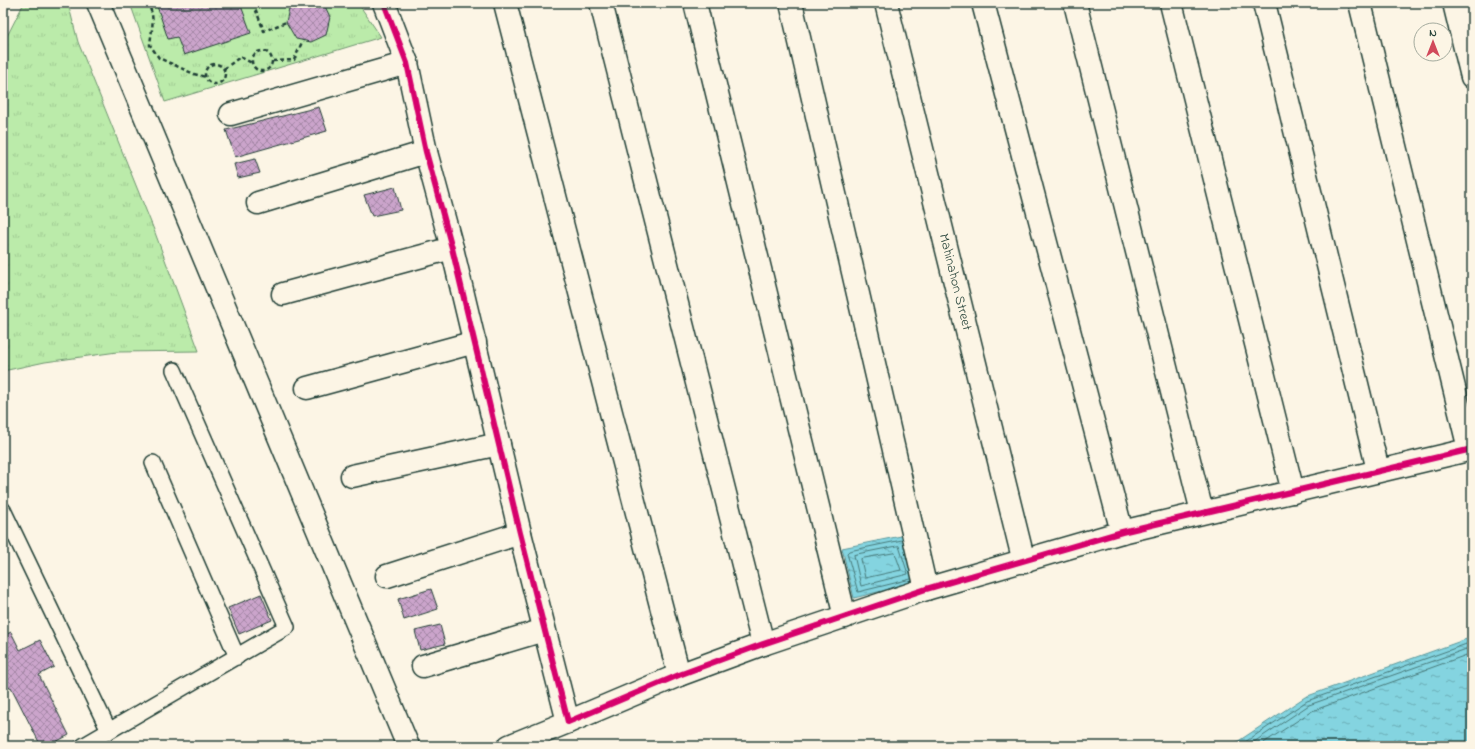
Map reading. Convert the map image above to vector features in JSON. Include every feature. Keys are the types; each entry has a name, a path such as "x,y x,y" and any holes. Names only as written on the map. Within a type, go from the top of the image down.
{"street":[{"path":"98,3 408,746"},
{"path":"384,3 407,63 426,152 452,248 520,533 568,722"},
{"path":"505,3 679,675"},
{"path":"601,3 763,644"},
{"path":"695,3 845,617"},
{"path":"792,3 926,589"},
{"name":"Mahinahon Street","path":"886,3 1024,562"},
{"path":"983,3 1122,532"},
{"path":"1075,3 1202,512"},
{"path":"1171,3 1293,492"},
{"path":"1264,3 1378,470"},
{"path":"509,746 679,675 763,644 926,589 1024,562 1122,532 1471,449 1360,3"},
{"path":"1454,3 1472,77"},
{"path":"231,114 407,63"},
{"path":"258,203 426,152"},
{"path":"284,294 452,248"},
{"path":"307,388 475,342"},
{"path":"352,476 499,444"},
{"path":"387,576 520,533"},
{"path":"423,666 544,630"}],"lane":[{"path":"83,746 287,627 174,370"},
{"path":"153,463 236,657"},
{"path":"3,510 109,731"}],"path":[{"path":"146,3 150,6 153,20 150,45 159,58 194,74 206,77 210,82 219,83 224,78 224,69"},
{"path":"253,3 264,31 286,22"},
{"path":"273,61 294,60 302,40"},
{"path":"224,69 240,57 252,63 258,71 265,71 271,67 273,61 268,52 262,51 253,56 252,63"},
{"path":"206,77 206,71 209,66 216,64 224,69"}],"green space":[{"path":"24,3 68,3 78,42 154,230 199,351 117,352 45,362 3,371 3,44"},
{"path":"130,3 358,3 381,37 165,102"}],"water":[{"path":"906,535 921,581 854,598 842,548"},
{"path":"1472,637 1472,746 1231,746 1305,697"}],"building":[{"path":"156,3 240,3 251,33 184,55 177,37 168,39"},
{"path":"290,4 324,4 330,17 326,35 311,42 296,39 286,22"},
{"path":"319,107 327,131 235,157 226,130"},
{"path":"255,159 260,173 238,178 234,164"},
{"path":"395,187 401,210 372,216 364,195"},
{"path":"431,589 438,609 404,620 398,599"},
{"path":"261,594 272,620 239,634 228,608"},
{"path":"440,625 445,644 420,650 415,631"},
{"path":"11,632 20,650 40,640 54,667 39,675 69,735 48,746 41,746 11,687 3,691 3,636"}],"cycle path":[{"path":"384,3 407,63 426,152 452,248 520,533 568,722 679,675 763,644 926,589 1122,532 1472,449"}]}
